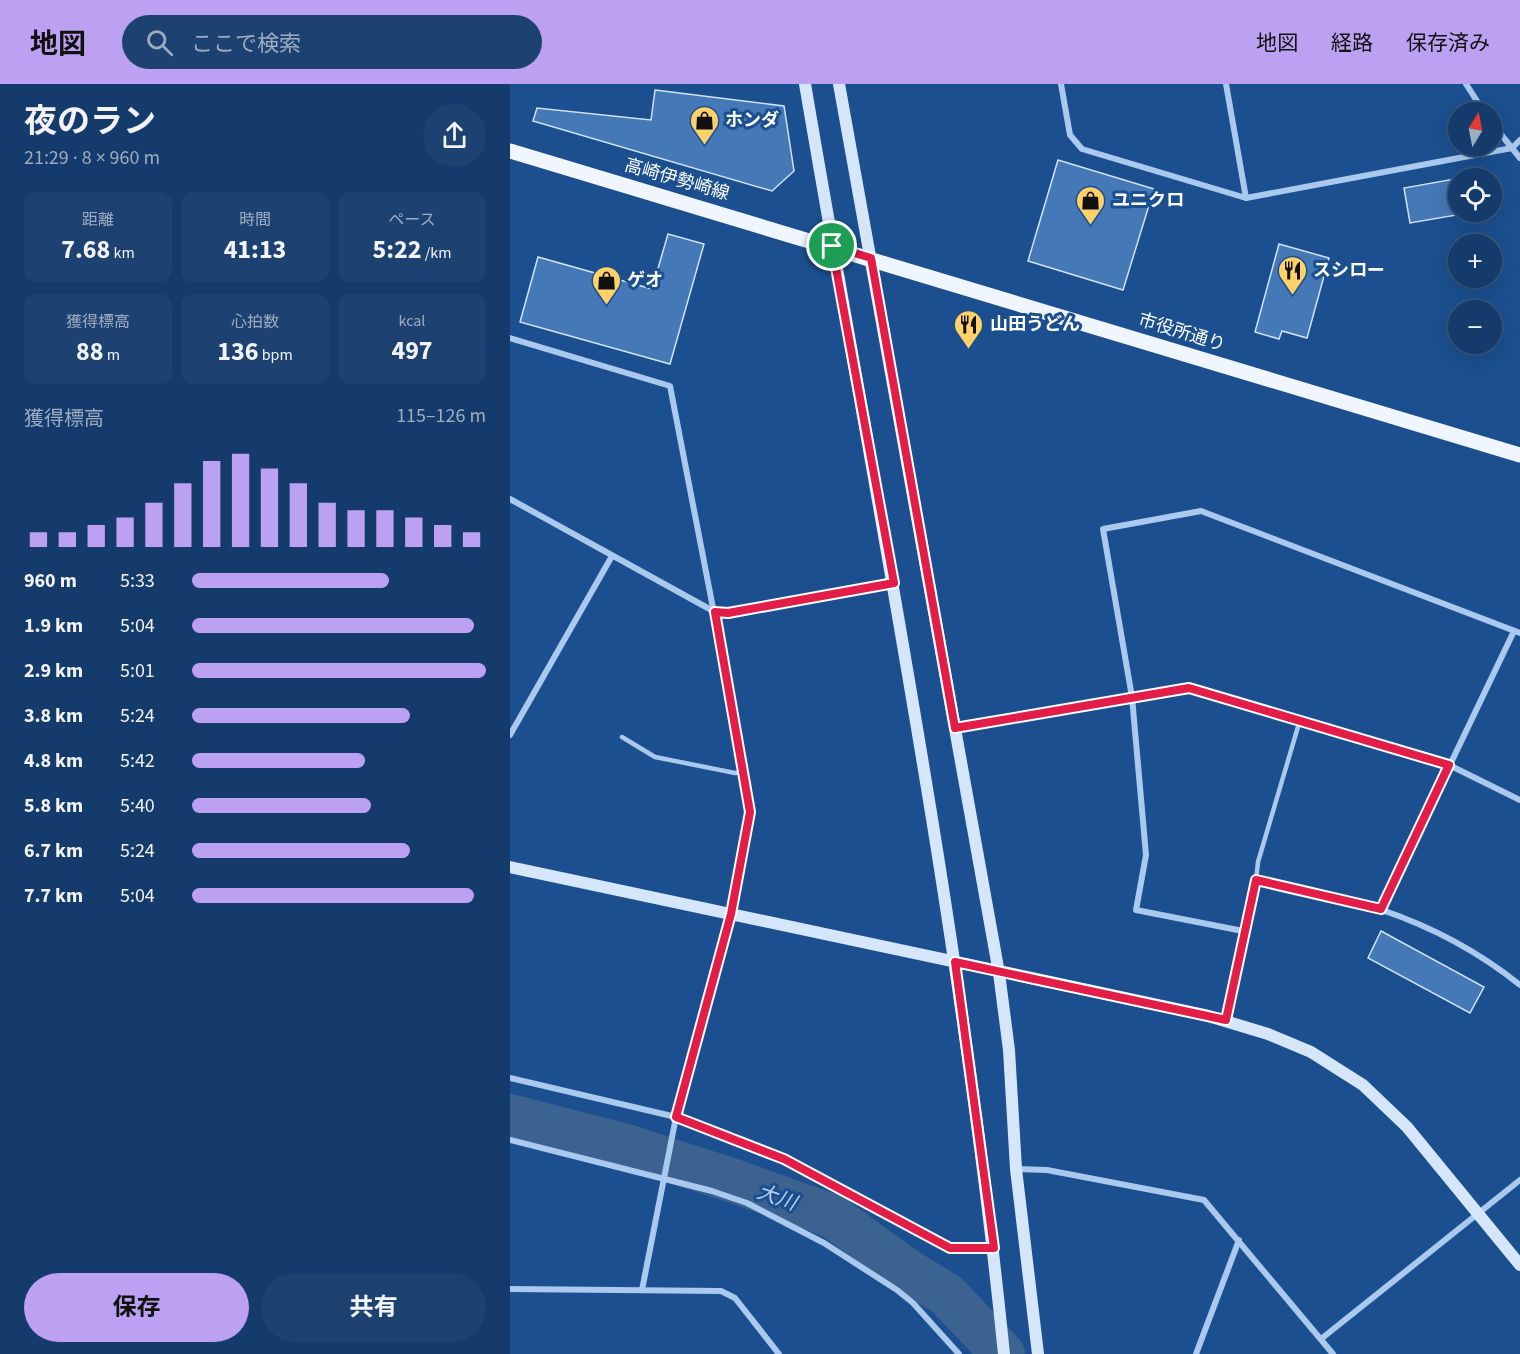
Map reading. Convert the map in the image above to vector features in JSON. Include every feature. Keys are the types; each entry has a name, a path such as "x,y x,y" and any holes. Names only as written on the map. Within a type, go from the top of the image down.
{"main road":[{"name":"高崎伊勢崎線","path":"510,151 832,246"},
{"name":"市役所通り","path":"832,246 1520,454"}],"street":[{"path":"805,84 832,246 894,583 955,962 994,1248 1004,1354"},
{"path":"839,84 999,973 1009,1050 1016,1169 1037,1351"},
{"path":"1061,84 1070,135 1082,149 1246,198 1512,148 1520,140"},
{"path":"1226,84 1246,198"},
{"path":"1466,84 1478,102"},
{"path":"1502,136 1520,158"},
{"path":"510,338 670,386 745,772 750,812 731,914 676,1117 642,1290"},
{"path":"510,499 715,612 728,613 894,583"},
{"path":"1244,931 1136,910 1146,855 1132,697 1103,529 1201,511 1517,632 1449,765 1381,909"},
{"path":"510,735 612,556"},
{"path":"955,728 1189,688 1449,765 1520,800"},
{"path":"510,867 1226,1020 1311,1052 1363,1085 1407,1127 1479,1212 1520,1265"},
{"path":"1226,1020 1256,880 1381,909 1451,939 1520,985"},
{"path":"510,1078 676,1117 784,1159 950,1248 994,1248"},
{"path":"510,1140 747,1203 824,1243 913,1303 959,1354"},
{"path":"1016,1169 1047,1170 1204,1200 1333,1354"},
{"path":"1321,1339 1520,1180"},
{"path":"1196,1354 1239,1239"},
{"path":"510,1289 721,1291 735,1298 779,1354"}],"lane":[{"path":"1256,880 1258,862 1300,720"},
{"path":"622,737 655,756 735,773 745,772"}],"building":[{"name":"ホンダ","path":"655,90 784,106 794,171 772,191 533,121 537,108 651,120"},
{"name":"ユニクロ","path":"1058,160 1154,189 1123,290 1028,261"},
{"path":"1448,180 1448,216 1410,223 1404,188"},
{"name":"ゲオ","path":"668,234 704,244 670,364 520,322 538,257 652,289"},
{"name":"スシロー","path":"1279,244 1329,258 1307,338 1282,331 1279,339 1255,332"},
{"path":"1381,931 1484,987 1470,1013 1368,958"}],"waterway":[{"name":"大川","path":"510,1116 623,1145 832,1216 908,1271 947,1295 1003,1354"}],"place":[{"name":"ホンダ","path":"704,146"},
{"name":"ユニクロ","path":"1091,226"},
{"name":"スシロー","path":"1292,296"},
{"name":"ゲオ","path":"606,306"},
{"name":"山田うどん","path":"969,350"}],"route":[{"path":"832,246 871,258 955,728 1189,688 1449,765 1381,909 1256,880 1226,1020 955,962 994,1248 950,1248 784,1159 676,1117 731,914 750,812 749,794 715,612 728,613 894,583 832,246"}]}
